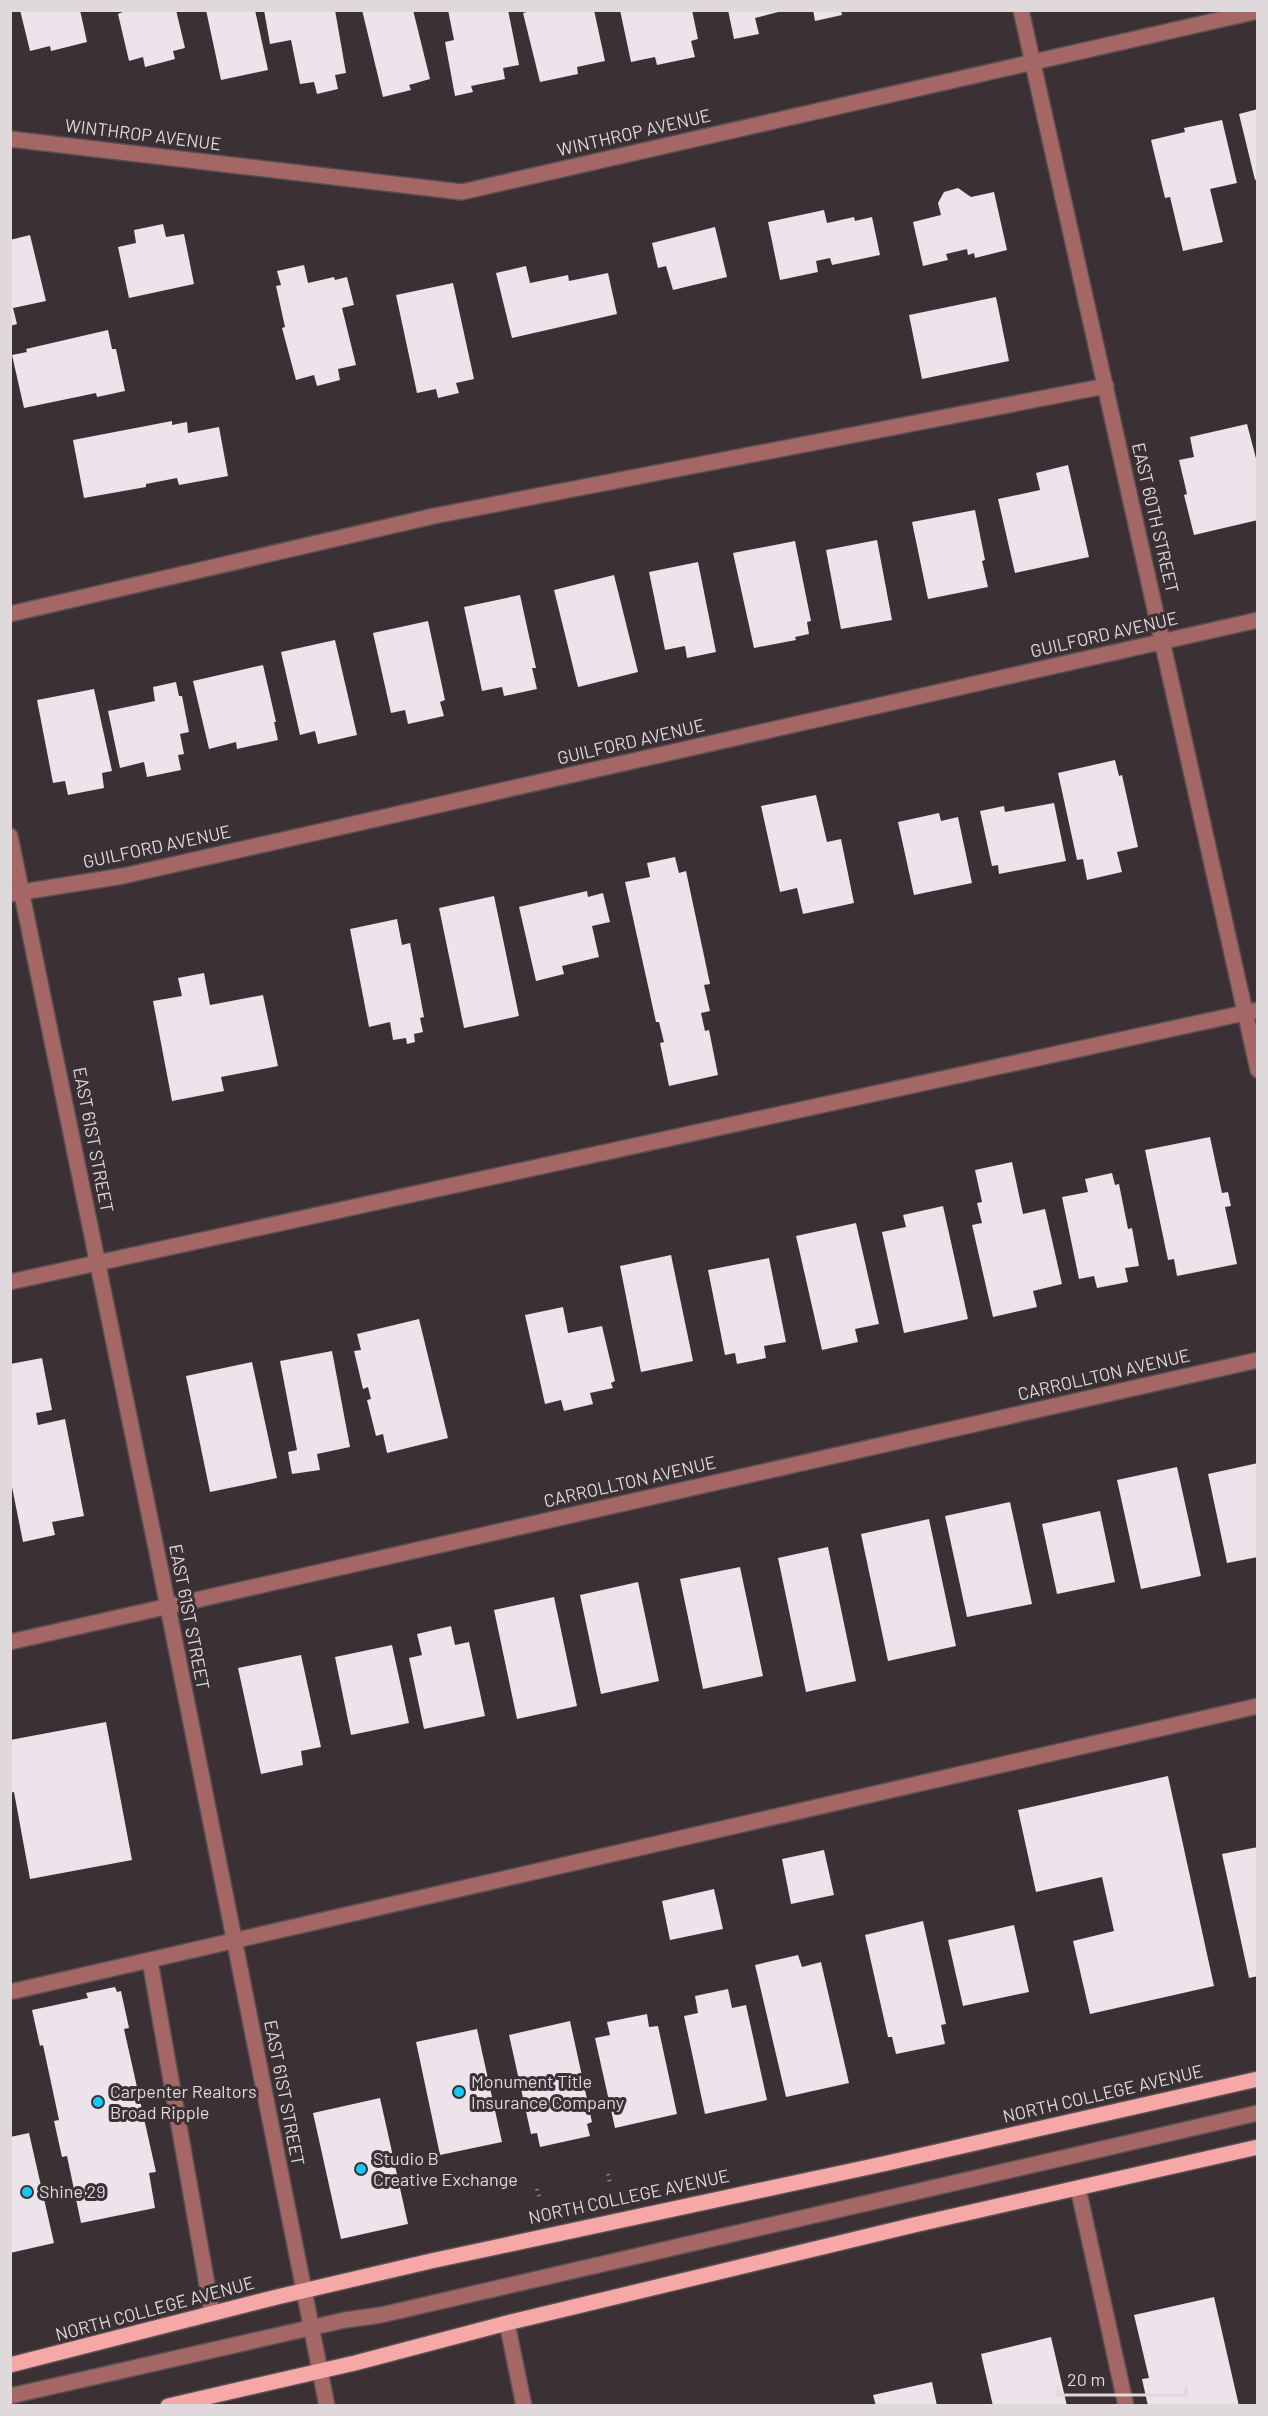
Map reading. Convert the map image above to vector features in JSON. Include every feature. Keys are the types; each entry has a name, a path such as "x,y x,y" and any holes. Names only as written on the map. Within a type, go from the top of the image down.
{"main road":[{"name":"NORTH COLLEGE AVENUE","path":"10,2365 212,2313 534,2237 895,2161 1257,2079"},
{"path":"168,2406 320,2371 507,2323 1257,2147"}],"street":[{"name":"EAST 60TH STREET","path":"1021,10 1163,641 1251,1011 1257,1070"},
{"name":"WINTHROP AVENUE","path":"10,139 462,192 1257,11"},
{"path":"10,614 434,516 1106,386"},
{"name":"GUILFORD AVENUE","path":"17,893 123,876 1257,620"},
{"name":"EAST 61ST STREET","path":"10,836 17,893 98,1262 327,2406"},
{"path":"10,1282 1251,1011"},
{"name":"CARROLLTON AVENUE","path":"10,1642 1257,1360"},
{"path":"10,1992 1257,1706"},
{"path":"150,1961 212,2313"},
{"path":"10,2396 311,2328 381,2315 1257,2113"},
{"path":"1078,2188 1126,2406"},
{"path":"507,2323 524,2406"}],"path":[{"path":"608,2174 610,2184"},
{"path":"537,2189 540,2199"}],"building":[{"path":"20,10 80,10 87,42 51,51 50,46 30,51"},
{"path":"127,10 176,10 185,48 173,51 175,59 145,67 143,57 129,61 118,14"},
{"path":"206,10 255,10 268,70 221,80"},
{"path":"264,10 335,10 346,73 335,75 338,89 317,94 314,82 300,84 291,40 270,44"},
{"path":"362,10 413,10 430,79 409,85 411,90 383,97"},
{"path":"448,10 508,10 519,65 503,68 505,79 471,86 473,92 455,96 445,42 454,40"},
{"path":"534,10 594,10 605,61 577,67 578,74 540,82 523,13"},
{"path":"620,10 692,10 698,39 691,41 695,57 657,65 655,57 631,62"},
{"path":"728,10 782,11 755,18 759,34 734,39"},
{"path":"813,10 841,10 842,15 815,21"},
{"path":"1258,109 1258,179 1255,180 1239,114"},
{"path":"1222,120 1237,183 1210,189 1223,242 1183,251 1170,197 1165,198 1151,140 1185,132 1184,128"},
{"path":"958,188 971,197 994,192 1007,250 975,258 974,253 968,255 967,249 946,254 948,260 923,266 913,222 941,215 938,203 944,192"},
{"path":"824,210 827,223 854,217 855,221 872,217 880,255 832,265 830,258 816,261 818,272 780,280 768,222"},
{"path":"163,224 166,237 184,234 194,284 129,298 118,247 136,243 134,230"},
{"path":"715,227 727,277 673,290 666,266 658,268 652,243"},
{"path":"30,235 46,301 13,308 17,324 10,326 10,240"},
{"path":"304,265 308,283 334,277 335,280 347,277 354,305 342,308 356,365 338,369 340,380 317,386 314,375 296,380 282,328 285,327 276,286 281,285 277,271"},
{"path":"526,266 530,283 568,275 569,281 608,273 617,314 512,338 496,273"},
{"path":"453,283 474,379 456,383 459,393 438,398 436,389 417,393 396,295"},
{"path":"996,297 1009,361 922,379 909,315"},
{"path":"108,330 112,349 116,349 125,391 97,397 96,393 24,408 12,355 27,352 26,349"},
{"path":"172,421 172,425 187,422 188,433 219,427 228,476 179,485 177,478 146,484 146,487 84,498 73,440"},
{"path":"1247,424 1258,466 1258,520 1194,535 1184,495 1187,494 1179,460 1194,457 1190,437"},
{"path":"1068,465 1089,557 1015,573 998,499 1040,490 1036,473"},
{"path":"975,510 988,587 928,599 912,522"},
{"path":"877,540 892,620 841,629 826,550"},
{"path":"795,541 811,621 807,622 809,634 795,637 796,640 754,648 733,553"},
{"path":"698,562 716,652 687,658 685,646 665,650 649,572"},
{"path":"614,575 638,672 578,687 554,590"},
{"path":"520,595 536,668 532,668 537,689 504,696 502,687 482,691 464,607"},
{"path":"428,621 445,700 440,702 444,716 408,724 405,710 391,713 373,633"},
{"path":"335,640 357,735 318,744 315,731 300,735 281,652"},
{"path":"263,665 278,740 237,749 236,742 209,749 193,681"},
{"path":"176,682 179,696 182,696 189,732 180,734 184,754 178,755 181,770 147,777 144,762 120,768 108,711 155,701 153,687"},
{"path":"94,689 112,771 102,773 104,788 68,795 65,781 53,783 37,700"},
{"path":"1115,760 1119,776 1122,775 1138,847 1117,852 1122,872 1087,880 1083,859 1077,860 1058,773"},
{"path":"816,795 827,842 841,839 854,903 803,914 797,888 780,892 761,806"},
{"path":"1054,803 1066,861 999,874 998,865 992,866 980,811 1004,806 1005,812"},
{"path":"939,813 941,821 958,817 972,883 914,895 898,822"},
{"path":"675,857 679,873 686,871 710,984 704,985 710,1011 701,1013 705,1031 709,1030 718,1075 669,1086 660,1043 664,1042 659,1022 656,1022 625,882 650,877 647,863"},
{"path":"587,891 588,897 603,893 610,922 592,926 599,957 562,966 564,974 536,981 519,907"},
{"path":"494,896 519,1016 464,1028 439,908"},
{"path":"397,919 402,945 410,943 424,1017 420,1018 423,1032 414,1034 415,1042 407,1044 406,1038 393,1040 390,1022 369,1027 350,929"},
{"path":"204,973 210,1005 263,995 278,1066 221,1077 224,1091 172,1101 153,1001 182,996 178,978"},
{"path":"1210,1137 1222,1193 1228,1192 1231,1206 1225,1207 1237,1264 1177,1276 1174,1259 1168,1260 1145,1150"},
{"path":"1012,1162 1023,1214 1045,1209 1062,1284 1033,1291 1037,1307 993,1317 972,1225 982,1223 977,1203 982,1202 975,1170"},
{"path":"1112,1173 1115,1185 1119,1184 1128,1229 1132,1228 1139,1266 1125,1268 1128,1282 1097,1288 1094,1276 1079,1279 1062,1197 1088,1192 1085,1179"},
{"path":"943,1206 968,1319 904,1333 882,1232 906,1227 903,1215"},
{"path":"856,1223 879,1324 855,1329 858,1342 822,1350 796,1236"},
{"path":"671,1255 693,1361 641,1372 620,1266"},
{"path":"769,1258 786,1342 764,1346 766,1358 737,1364 735,1353 725,1355 708,1270"},
{"path":"563,1307 568,1333 602,1326 615,1381 611,1383 613,1388 590,1393 593,1404 564,1411 561,1400 545,1404 525,1315"},
{"path":"419,1319 448,1438 387,1453 383,1434 376,1436 367,1400 371,1399 368,1387 363,1389 354,1351 361,1350 357,1334"},
{"path":"332,1351 350,1447 317,1454 320,1470 292,1474 288,1452 297,1450 280,1361"},
{"path":"42,1358 52,1410 36,1413 38,1425 65,1419 84,1516 52,1522 55,1535 23,1542 10,1477 10,1364"},
{"path":"252,1362 277,1478 210,1492 186,1376"},
{"path":"1258,1463 1258,1557 1227,1563 1208,1474"},
{"path":"1177,1467 1201,1576 1141,1589 1117,1480"},
{"path":"1010,1502 1032,1604 967,1617 945,1516"},
{"path":"1100,1511 1115,1582 1057,1594 1042,1524"},
{"path":"929,1519 956,1646 888,1661 861,1534"},
{"path":"828,1547 856,1681 806,1692 778,1558"},
{"path":"740,1567 763,1676 703,1689 680,1579"},
{"path":"638,1582 659,1681 601,1694 580,1595"},
{"path":"554,1597 577,1706 517,1719 494,1610"},
{"path":"451,1626 455,1645 469,1642 485,1716 424,1729 409,1658 422,1655 417,1634"},
{"path":"392,1645 409,1723 351,1735 335,1657"},
{"path":"301,1655 321,1747 301,1751 303,1765 261,1774 238,1668"},
{"path":"106,1722 132,1860 30,1879 14,1792 10,1793 10,1740"},
{"path":"1168,1776 1214,1986 1090,2014 1073,1941 1114,1931 1102,1877 1036,1892 1018,1810"},
{"path":"1258,1847 1258,1976 1249,1978 1222,1854"},
{"path":"824,1850 834,1895 791,1904 782,1859"},
{"path":"714,1889 723,1929 670,1940 662,1901"},
{"path":"923,1921 946,2024 941,2025 945,2044 896,2054 892,2037 888,2037 865,1935"},
{"path":"1014,1925 1029,1992 963,2006 948,1940"},
{"path":"798,1955 802,1967 821,1962 849,2083 786,2097 755,1965"},
{"name":"Carpenter Realtors Broad Ripple","path":"115,1987 117,1992 121,1991 129,2028 124,2029 156,2172 149,2173 155,2208 81,2223 67,2156 62,2157 54,2121 59,2120 43,2045 40,2046 32,2010 88,1998 86,1993"},
{"path":"728,1989 732,2008 746,2005 767,2100 705,2114 684,2016 698,2013 695,1996"},
{"path":"647,2014 649,2027 658,2026 677,2114 615,2128 595,2038 610,2035 607,2022"},
{"path":"570,2021 592,2122 587,2124 590,2136 540,2147 537,2133 531,2134 509,2035"},
{"name":"Monument Title Insurance Company","path":"477,2029 502,2142 440,2155 416,2042"},
{"name":"Studio B Creative Exchange","path":"380,2098 408,2224 341,2239 313,2113"},
{"name":"Shine 29","path":"29,2133 54,2243 10,2253 10,2137"},
{"path":"1214,2297 1239,2406 1148,2406 1142,2379 1149,2378 1134,2315"},
{"path":"1051,2337 1067,2406 993,2406 981,2354"},
{"path":"932,2382 937,2406 876,2406 873,2395"}],"place":[{"name":"Monument Title Insurance Company","path":"459,2092"},
{"name":"Carpenter Realtors Broad Ripple","path":"98,2102"},
{"name":"Studio B Creative Exchange","path":"361,2169"},
{"name":"Shine 29","path":"27,2192"}]}
